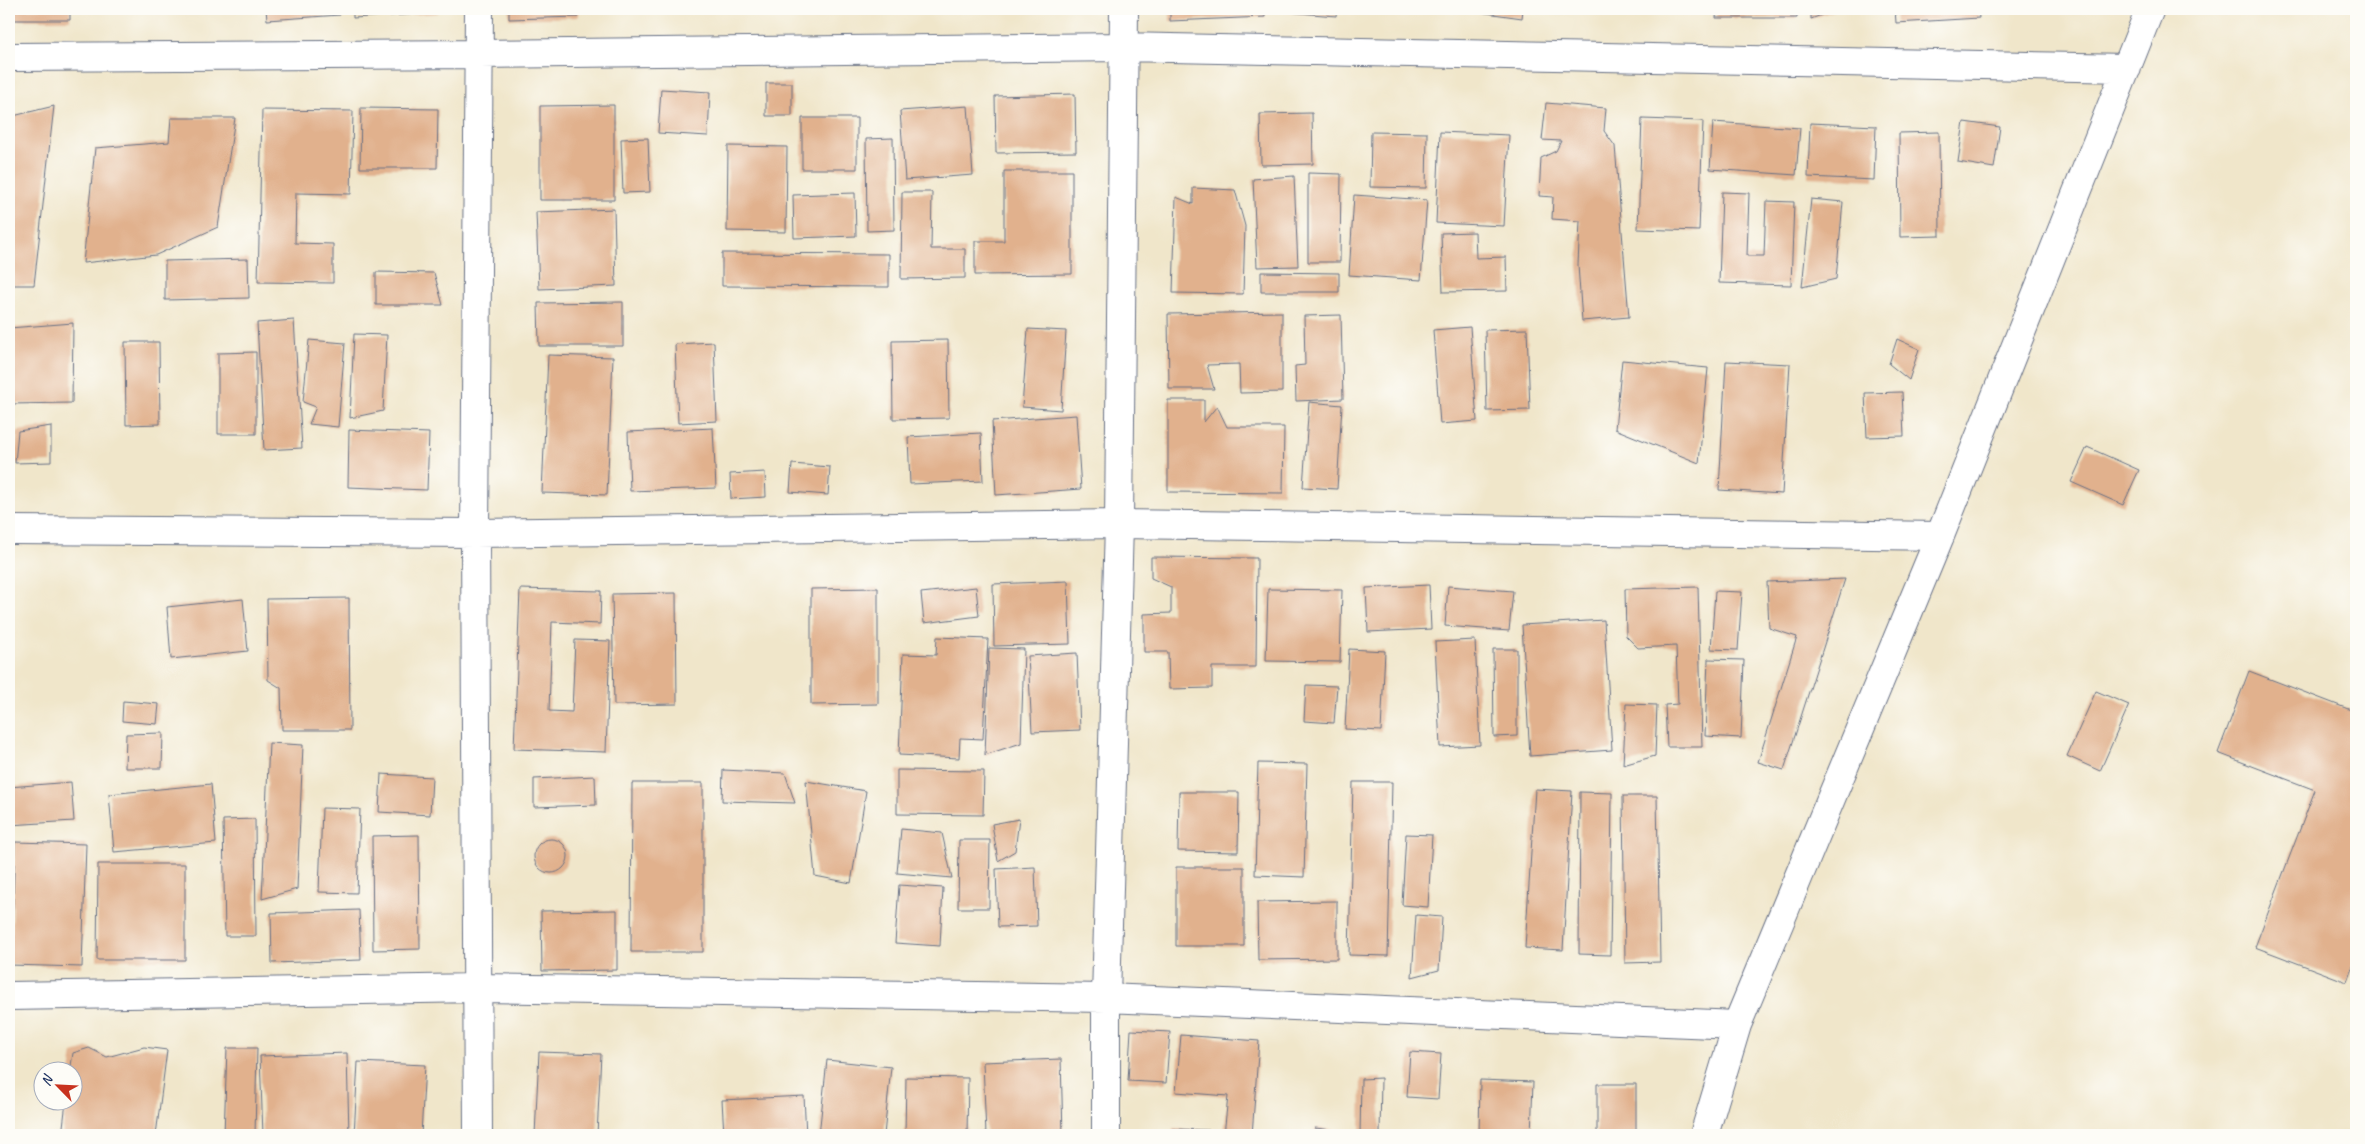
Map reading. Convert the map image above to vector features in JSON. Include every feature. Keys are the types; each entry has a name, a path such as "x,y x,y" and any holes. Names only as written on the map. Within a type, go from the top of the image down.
{"street":[{"path":"478,1135 475,534 479,9"},
{"path":"1106,1135 1106,998 1119,524 1124,9"},
{"path":"1704,1135 1737,1025 1940,536 2150,9"},
{"path":"9,57 1123,47 2127,68"},
{"path":"9,530 475,534 1119,524 1940,536"},
{"path":"9,996 477,988 1106,998 1737,1025"}],"building":[{"path":"9,9 70,9 70,20 9,20"},
{"path":"266,9 340,9 340,15 267,20"},
{"path":"353,9 437,9 438,13 353,18"},
{"path":"509,9 578,9 578,17 509,19"},
{"path":"1170,9 1265,9 1265,17 1170,21"},
{"path":"1287,9 1337,9 1336,16 1287,12"},
{"path":"1458,9 1523,9 1522,18"},
{"path":"1717,9 1797,9 1797,18 1716,18"},
{"path":"1811,9 1837,9 1811,19"},
{"path":"1895,9 1978,9 1979,18 1896,23"},
{"path":"766,83 792,83 792,116 766,116"},
{"path":"661,89 710,92 708,136 658,133"},
{"path":"1075,94 1076,152 996,153 995,96"},
{"path":"1546,103 1606,108 1604,131 1615,146 1629,317 1582,321 1578,265 1580,221 1552,219 1553,197 1539,196 1541,158 1556,151 1561,141 1542,140"},
{"path":"614,105 614,200 540,200 540,106"},
{"path":"54,106 34,285 9,285 9,117"},
{"path":"968,106 973,175 905,180 900,111"},
{"path":"361,108 438,109 437,168 360,168"},
{"path":"262,110 353,111 351,194 296,193 295,243 333,244 333,283 258,282"},
{"path":"1312,113 1313,164 1261,165 1260,114"},
{"path":"171,118 235,118 218,227 156,255 83,263 95,148 169,142"},
{"path":"802,118 857,118 857,169 802,169"},
{"path":"1642,119 1703,121 1699,231 1638,229"},
{"path":"1713,122 1800,128 1796,175 1710,169"},
{"path":"1964,122 2000,127 1994,168 1958,162"},
{"path":"1810,123 1876,126 1874,180 1808,177"},
{"path":"1371,132 1427,133 1426,188 1370,187"},
{"path":"1440,132 1509,135 1504,226 1436,223"},
{"path":"1939,132 1940,236 1900,237 1899,133"},
{"path":"648,138 650,192 623,193 621,139"},
{"path":"893,138 894,230 867,231 866,139"},
{"path":"728,146 787,147 786,232 727,231"},
{"path":"1004,171 1072,171 1072,274 975,275 975,241 1004,241"},
{"path":"1308,173 1341,174 1340,262 1308,262"},
{"path":"1294,176 1298,266 1257,267 1253,179"},
{"path":"1193,188 1235,190 1245,226 1243,294 1173,293 1176,197 1193,204"},
{"path":"902,192 932,192 931,249 965,249 965,278 901,279"},
{"path":"1722,192 1749,193 1747,256 1764,256 1766,201 1794,202 1791,285 1719,283"},
{"path":"855,193 856,236 794,238 793,195"},
{"path":"1354,195 1427,200 1421,280 1349,275"},
{"path":"1811,199 1843,202 1836,279 1802,287"},
{"path":"614,209 616,286 539,289 536,212"},
{"path":"1475,232 1476,258 1506,257 1507,291 1443,292 1441,233"},
{"path":"722,253 889,254 889,287 722,286"},
{"path":"248,259 249,298 165,300 165,261"},
{"path":"376,272 434,273 443,305 376,305"},
{"path":"1261,272 1339,273 1339,292 1261,292"},
{"path":"623,302 623,346 539,346 538,303"},
{"path":"1282,312 1282,392 1240,393 1239,364 1207,365 1214,389 1169,389 1168,314"},
{"path":"1341,315 1343,399 1296,401 1295,366 1305,365 1304,316"},
{"path":"294,320 302,448 264,450 257,323"},
{"path":"73,323 72,403 9,404 9,328"},
{"path":"1470,327 1477,421 1440,424 1433,330"},
{"path":"1028,329 1066,331 1061,410 1022,407"},
{"path":"1527,329 1530,410 1487,411 1485,330"},
{"path":"354,334 387,335 383,411 350,418"},
{"path":"1897,339 1919,349 1909,380 1889,364"},
{"path":"309,340 345,343 338,427 309,424 316,407 303,402"},
{"path":"948,340 949,418 893,419 892,341"},
{"path":"125,342 159,342 160,424 126,425"},
{"path":"714,342 717,421 678,423 675,344"},
{"path":"256,352 256,434 218,434 218,353"},
{"path":"548,355 613,357 607,495 542,493"},
{"path":"1622,360 1708,368 1699,463 1615,429"},
{"path":"1726,361 1790,364 1782,494 1719,490"},
{"path":"1902,392 1904,436 1867,437 1865,393"},
{"path":"1168,400 1204,400 1204,422 1217,406 1227,427 1284,427 1283,493 1168,492"},
{"path":"1309,402 1342,405 1337,489 1303,487"},
{"path":"1076,415 1081,489 996,495 992,421"},
{"path":"51,426 51,462 15,463 18,431"},
{"path":"713,428 716,488 630,491 628,432"},
{"path":"349,430 429,433 427,490 348,487"},
{"path":"981,433 983,481 910,484 908,437"},
{"path":"2087,447 2139,470 2123,505 2071,482"},
{"path":"792,464 830,467 828,495 790,492"},
{"path":"765,472 766,497 731,499 730,474"},
{"path":"1151,557 1257,558 1256,667 1212,667 1212,688 1169,689 1168,652 1144,652 1144,614 1171,613 1171,587 1151,578"},
{"path":"1845,579 1784,770 1758,762 1797,637 1769,628 1767,582"},
{"path":"1068,581 1070,644 994,646 993,584"},
{"path":"1429,585 1431,629 1368,632 1366,588"},
{"path":"1448,586 1513,591 1509,631 1445,626"},
{"path":"976,587 979,616 924,623 921,593"},
{"path":"1698,587 1702,747 1667,747 1665,705 1678,704 1676,646 1638,648 1626,636 1625,589"},
{"path":"878,588 878,704 811,705 811,589"},
{"path":"520,589 601,591 600,624 552,622 549,711 572,712 575,640 610,641 606,752 514,749"},
{"path":"1268,589 1342,590 1340,662 1266,661"},
{"path":"1715,591 1742,592 1738,650 1711,649"},
{"path":"676,593 677,704 614,705 612,594"},
{"path":"349,598 350,730 282,730 281,688 268,680 267,599"},
{"path":"243,599 248,651 171,659 167,607"},
{"path":"1604,620 1612,750 1530,756 1522,625"},
{"path":"937,637 988,639 983,739 960,738 959,758 899,755 903,654 936,655"},
{"path":"1475,640 1480,745 1440,747 1435,642"},
{"path":"989,648 1024,649 1021,743 985,755"},
{"path":"1349,649 1385,651 1381,731 1345,729"},
{"path":"1493,649 1517,649 1517,736 1494,737"},
{"path":"1077,653 1080,730 1032,732 1028,656"},
{"path":"1708,659 1744,660 1741,738 1705,736"},
{"path":"2249,671 2356,712 2356,957 2347,982 2255,947 2315,790 2218,753"},
{"path":"1306,685 1337,686 1334,723 1304,721"},
{"path":"2096,691 2129,705 2100,771 2067,756"},
{"path":"123,701 159,704 157,724 122,721"},
{"path":"1626,704 1657,705 1655,756 1623,765"},
{"path":"163,733 162,768 125,768 126,734"},
{"path":"269,743 303,745 297,889 262,899"},
{"path":"1258,763 1307,764 1304,877 1255,875"},
{"path":"723,770 785,773 795,803 722,801"},
{"path":"897,770 984,771 983,815 897,814"},
{"path":"381,774 432,777 430,815 379,812"},
{"path":"595,776 596,805 534,807 534,779"},
{"path":"806,781 866,791 851,883 815,876"},
{"path":"71,782 74,821 9,825 9,787"},
{"path":"1353,782 1392,782 1388,956 1349,955"},
{"path":"632,783 703,783 703,952 631,952"},
{"path":"211,784 216,843 114,852 109,794"},
{"path":"1535,789 1572,791 1563,950 1525,948"},
{"path":"1179,792 1239,792 1238,852 1178,851"},
{"path":"1580,792 1612,793 1610,955 1579,954"},
{"path":"1623,796 1657,796 1660,962 1625,963"},
{"path":"322,808 360,809 357,893 319,892"},
{"path":"255,819 256,936 225,936 223,820"},
{"path":"1019,819 1015,851 998,861 992,824"},
{"path":"901,829 942,833 952,878 897,873"},
{"path":"1406,834 1432,835 1428,907 1402,905"},
{"path":"419,835 420,949 373,950 372,836"},
{"path":"551,839 563,844 568,856 563,868 551,873 539,868 534,856 539,844"},
{"path":"959,840 990,840 989,908 958,908"},
{"path":"15,842 86,844 82,967 9,965 9,933 12,933"},
{"path":"98,864 185,864 185,960 97,960"},
{"path":"1035,867 1037,926 998,927 996,869"},
{"path":"1176,867 1244,867 1244,946 1176,946"},
{"path":"899,885 943,888 940,946 895,943"},
{"path":"1337,901 1337,959 1258,960 1257,902"},
{"path":"359,910 361,960 272,963 271,913"},
{"path":"617,910 617,970 542,971 541,911"},
{"path":"1416,915 1442,917 1439,970 1412,977"},
{"path":"1131,1030 1170,1032 1166,1083 1128,1081"},
{"path":"1181,1035 1259,1041 1252,1135 1224,1135 1228,1096 1176,1092"},
{"path":"144,1047 167,1050 156,1135 62,1135 65,1112 82,1112 82,1062 72,1062 73,1053 89,1048 107,1057"},
{"path":"227,1048 257,1048 255,1135 224,1135"},
{"path":"539,1052 601,1054 597,1135 535,1135"},
{"path":"1410,1052 1441,1054 1438,1099 1407,1097"},
{"path":"347,1053 349,1135 263,1135 260,1056"},
{"path":"1061,1059 1063,1135 986,1135 983,1062"},
{"path":"827,1060 891,1067 884,1135 819,1135"},
{"path":"358,1062 425,1065 421,1135 354,1135"},
{"path":"906,1077 968,1078 967,1135 905,1135"},
{"path":"1381,1078 1380,1135 1360,1135 1361,1079"},
{"path":"1480,1080 1533,1082 1531,1135 1479,1135"},
{"path":"1597,1084 1636,1084 1636,1135 1597,1135"},
{"path":"804,1096 806,1135 724,1135 722,1100"},
{"path":"1315,1128 1350,1132 1350,1135 1314,1135"},
{"path":"1173,1129 1209,1130 1209,1135 1172,1135"}]}
